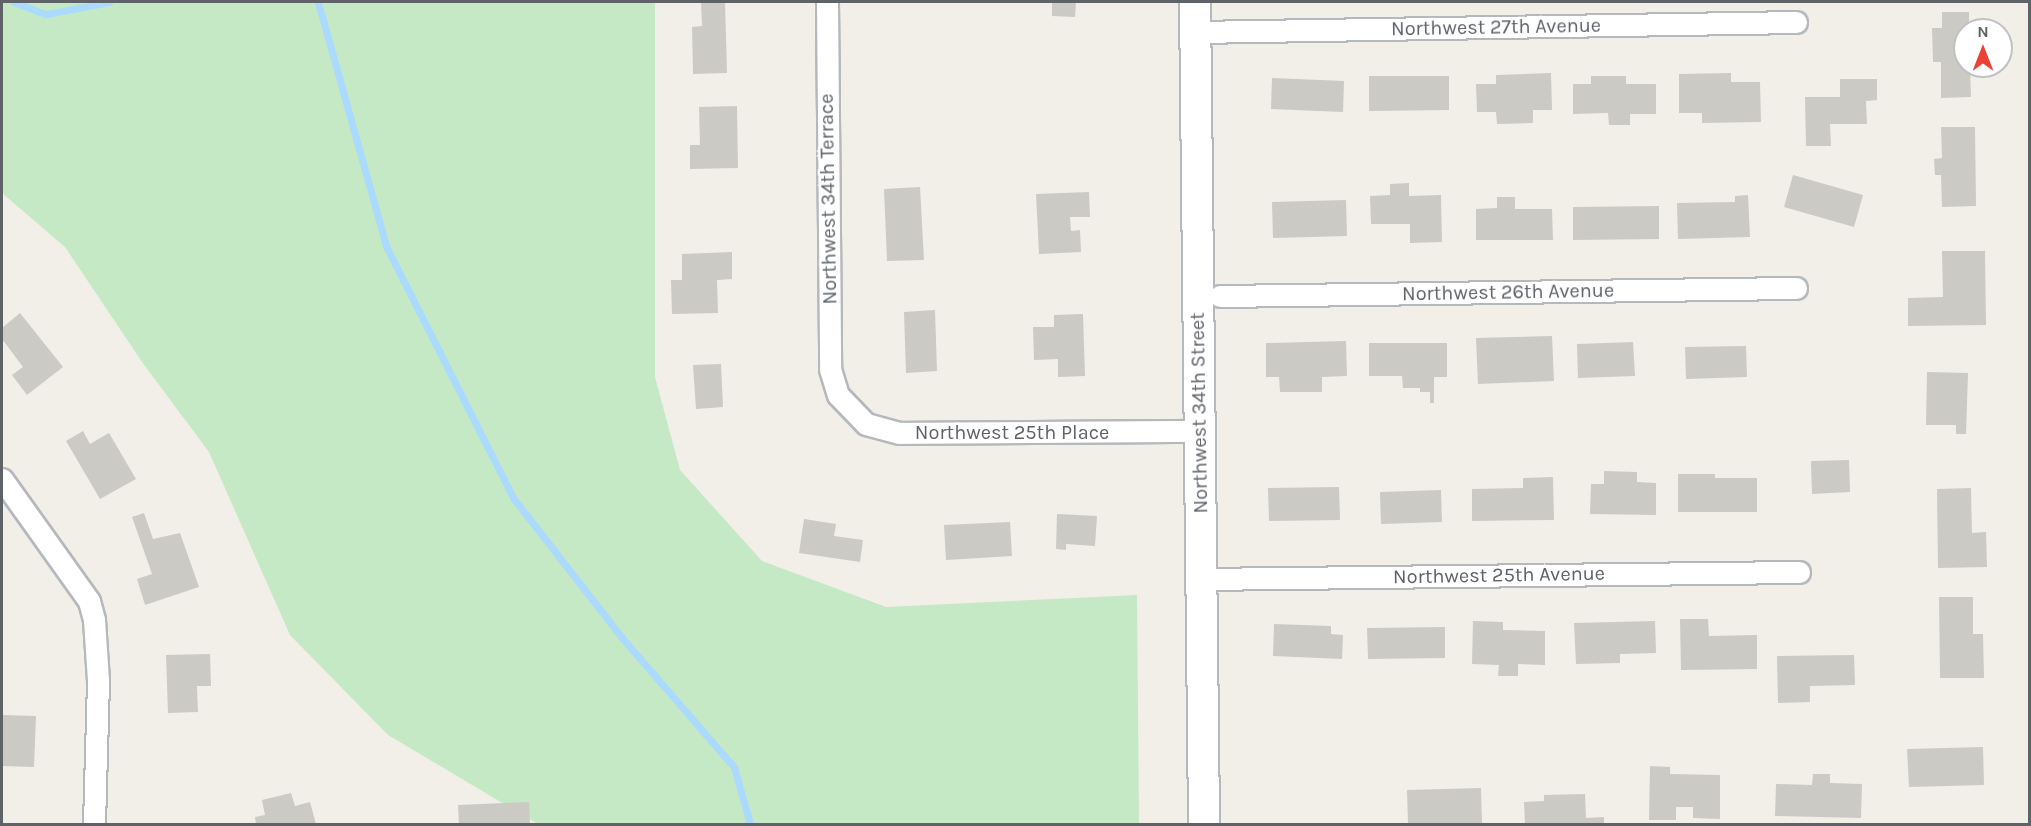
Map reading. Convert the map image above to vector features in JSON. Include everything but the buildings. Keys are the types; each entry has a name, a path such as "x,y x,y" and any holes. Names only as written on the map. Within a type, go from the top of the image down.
{"main road":[{"name":"Northwest 34th Street","path":"1195,2 1204,825"}],"street":[{"name":"Northwest 34th Terrace","path":"827,2 830,369 838,395"},
{"name":"Northwest 27th Avenue","path":"1195,32 1796,22"},
{"name":"Northwest 26th Avenue","path":"1220,296 1796,288"},
{"name":"Northwest 25th Place","path":"838,395 866,423 899,433 1199,431"},
{"path":"2,478 89,601 94,620 98,681 94,825"},
{"name":"Northwest 25th Avenue","path":"1200,579 1799,572"}],"green space":[{"path":"2,2 655,2 655,377 680,470 762,561 886,607 1137,595 1139,824 538,824 388,735 290,635 209,452 142,362 65,247 2,193"}],"waterway":[{"path":"14,2 46,14 109,2"},
{"path":"318,2 386,246 514,499 623,639 734,767 750,824"}]}
